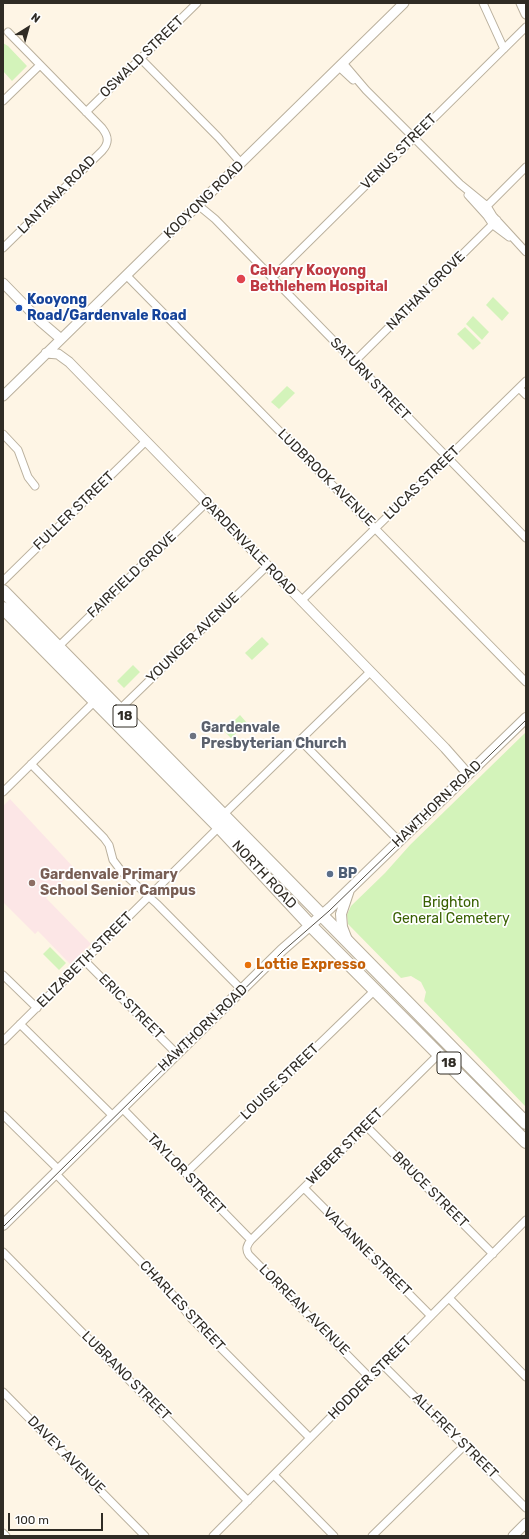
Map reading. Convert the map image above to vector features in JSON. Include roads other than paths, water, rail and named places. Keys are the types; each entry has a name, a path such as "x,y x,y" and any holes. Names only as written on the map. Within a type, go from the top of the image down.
{"highway":[{"name":"NORTH ROAD","path":"3,591 24,621 95,701 220,821 292,885 526,1123"},
{"name":"NORTH ROAD","path":"3,608 24,621 58,648 119,710 220,821 282,895 375,990 525,1138"},
{"path":"282,895 292,885"}],"main road":[{"name":"HAWTHORN ROAD","path":"3,1225 310,924 322,915 526,718"},
{"path":"347,941 342,927 341,914 350,888"}],"street":[{"name":"OSWALD STREET","path":"86,112 197,3"},
{"name":"KOOYONG ROAD","path":"3,396 404,3"},
{"path":"483,3 504,49"},
{"path":"521,3 526,14"},
{"name":"VENUS STREET","path":"272,278 526,28"},
{"path":"8,32 86,112"},
{"path":"141,59 243,161"},
{"path":"3,101 40,65"},
{"path":"341,65 460,184 471,199 484,208 495,223 508,230 524,250"},
{"name":"LANTANA ROAD","path":"3,248 102,152 108,140 102,128 86,112"},
{"path":"484,208 526,167"},
{"name":"SATURN STREET","path":"200,204 526,538"},
{"name":"NATHAN GROVE","path":"354,362 495,223"},
{"name":"LUDBROOK AVENUE","path":"126,275 526,682"},
{"path":"3,283 59,341"},
{"name":"GARDENVALE ROAD","path":"46,354 58,354 69,362 370,672 470,772"},
{"name":"LUCAS STREET","path":"301,601 448,459 526,381"},
{"path":"519,388 526,395"},
{"path":"3,434 18,450 28,477 35,486"},
{"name":"FULLER STREET","path":"3,581 146,441"},
{"name":"FAIRFIELD GROVE","path":"58,648 206,503"},
{"name":"YOUNGER AVENUE","path":"119,710 267,566"},
{"name":"ELIZABETH STREET","path":"3,1041 149,897 220,821 370,672"},
{"path":"3,792 95,701"},
{"path":"300,740 399,841"},
{"path":"32,764 104,838 109,845 111,856 115,864 242,990"},
{"name":"ERIC STREET","path":"85,961 177,1054"},
{"path":"3,975 36,1008"},
{"name":"LOUISE STREET","path":"186,1173 375,990"},
{"path":"20,1024 113,1116"},
{"name":"WEBER STREET","path":"251,1240 439,1054"},
{"name":"TAYLOR STREET","path":"122,1108 251,1240"},
{"name":"CHARLES STREET","path":"3,1114 173,1295 191,1318 310,1438"},
{"name":"BRUCE STREET","path":"366,1126 493,1254"},
{"name":"VALANNE STREET","path":"304,1188 431,1316"},
{"name":"HODDER STREET","path":"213,1536 526,1220"},
{"name":"LORREAN AVENUE","path":"251,1240 247,1246 247,1252 249,1255 370,1378"},
{"name":"LUBRANO STREET","path":"3,1252 248,1501"},
{"path":"449,1298 525,1375"},
{"name":"ALLFREY STREET","path":"383,1364 526,1508"},
{"name":"DAVEY AVENUE","path":"3,1392 145,1536"},
{"path":"372,1536 464,1446"},
{"path":"274,1475 334,1536"},
{"path":"513,1536 526,1523"},
{"path":"3,1533 6,1536"}],"tram line":[{"path":"3,1227 283,951 329,911 526,720"}],"place":[{"name":"Calvary Kooyong Bethlehem Hospital","path":"241,279"},
{"name":"Kooyong Road/Gardenvale Road","path":"19,308"},
{"name":"Gardenvale Presbyterian Church","path":"193,736"},
{"name":"BP","path":"330,874"},
{"name":"Gardenvale Primary School Senior Campus","path":"32,883"},
{"name":"Lottie Expresso","path":"248,965"}],"park label":[{"name":"Brighton General Cemetery","path":"451,912"}]}
